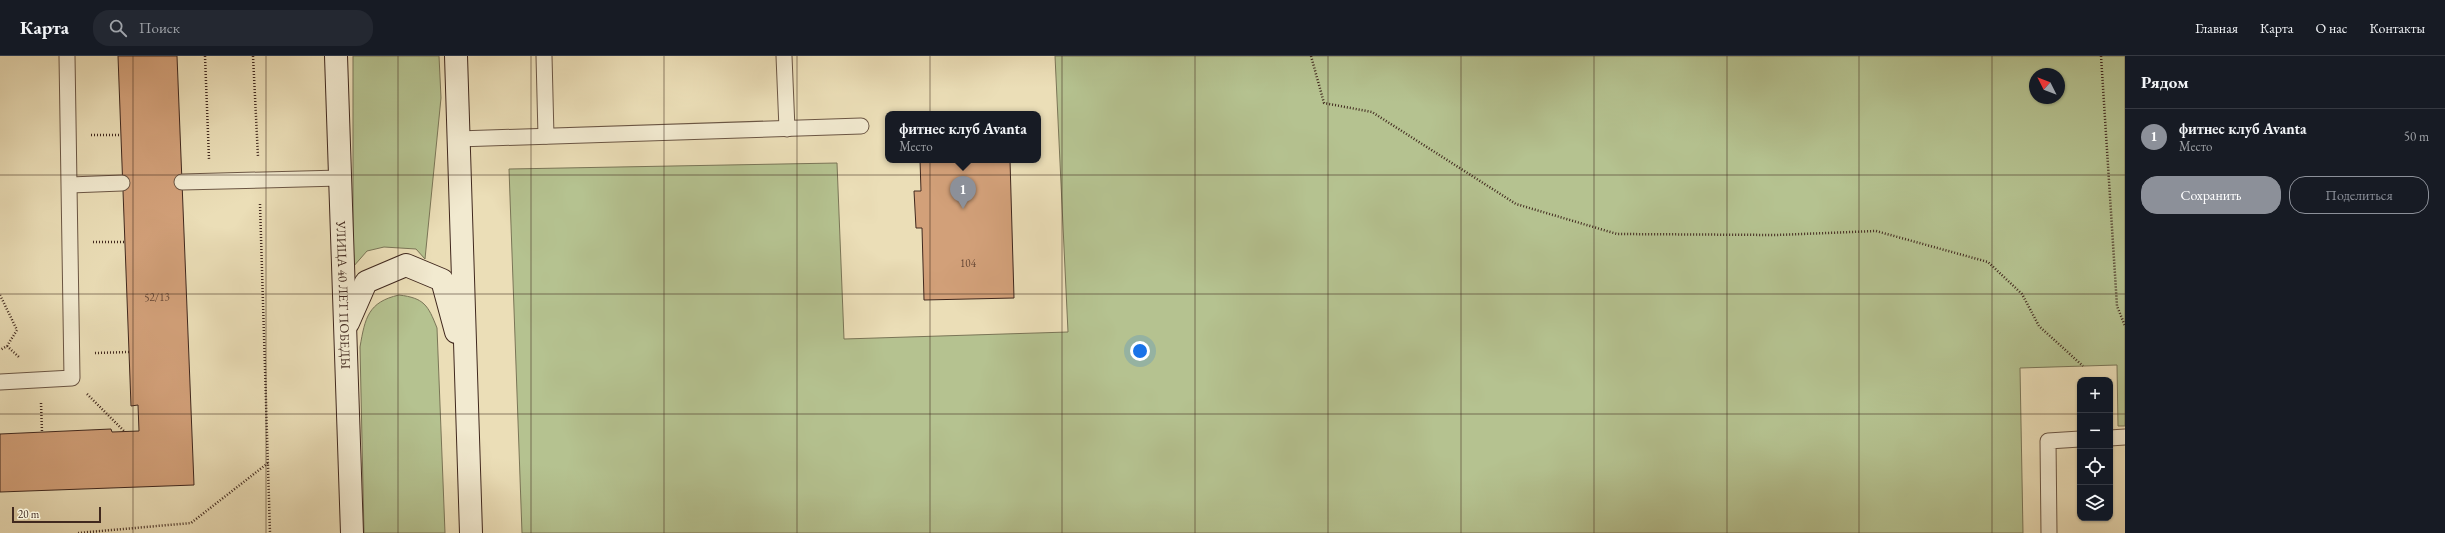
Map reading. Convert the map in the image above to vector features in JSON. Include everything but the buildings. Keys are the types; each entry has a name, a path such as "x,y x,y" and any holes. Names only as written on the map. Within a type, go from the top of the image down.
{"street":[{"name":"УЛИЦА 40 ЛЕТ ПОБЕДЫ","path":"336,56 352,533"},
{"path":"456,56 471,533"},
{"path":"345,330 366,282 406,265 442,280 466,365"}],"lane":[{"path":"0,382 72,378 67,56"},
{"path":"544,56 546,136"},
{"path":"784,56 787,129"},
{"path":"458,139 861,126"},
{"path":"182,182 210,180 340,178"},
{"path":"70,185 122,183"},
{"path":"2113,438 2125,437"},
{"path":"2049,533 2048,441 2077,439"}],"path":[{"path":"205,56 210,180"},
{"path":"253,56 259,180 270,533"},
{"path":"1311,56 1324,103 1372,112 1516,204 1617,234 1777,235 1876,231 1988,262 2022,294 2039,326 2083,366"},
{"path":"2101,56 2118,306 2125,326"},
{"path":"69,135 121,135"},
{"path":"70,243 124,242"},
{"path":"0,295 17,330 7,346 0,350"},
{"path":"71,353 129,352"},
{"path":"72,378 125,432"},
{"path":"40,380 42,432"},
{"path":"78,533 191,523 268,462"}],"green space":[{"path":"353,56 439,56 441,98 425,259 416,249 384,247 367,251 353,267"},
{"path":"1055,56 2125,56 2125,426 2118,426 2117,365 2020,368 2023,533 522,533 509,169 837,163 844,339 1068,332"},
{"path":"399,295 414,298 424,304 428,308 437,328 445,533 364,533 360,347 366,320 374,307 389,298"}],"place":[{"name":"фитнес клуб Avanta","path":"963,209"}]}
